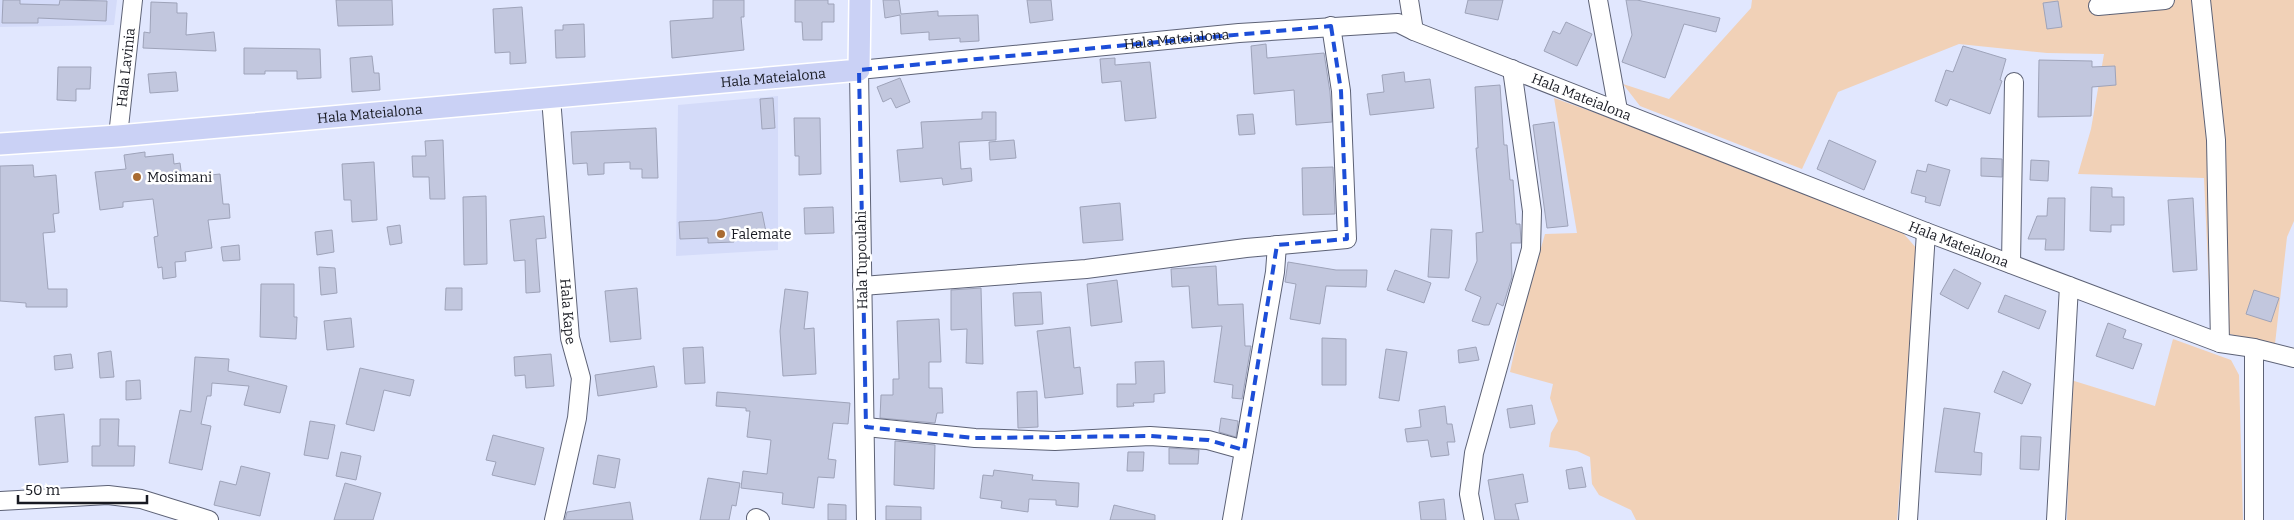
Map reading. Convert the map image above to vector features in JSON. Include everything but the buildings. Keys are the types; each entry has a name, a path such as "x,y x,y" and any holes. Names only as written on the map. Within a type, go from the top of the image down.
{"main road":[{"name":"Hala Tupoulahi","path":"859,70 860,0"},
{"name":"Hala Mateialona","path":"0,144 118,136 859,70"}],"street":[{"name":"Hala Lavinia","path":"118,136 133,0"},
{"path":"1409,0 1414,31"},
{"path":"1598,0 1618,110"},
{"path":"2098,6 2165,0"},
{"path":"2201,0 2216,140 2220,343"},
{"name":"Hala Mateialona","path":"859,70 1331,26 1398,22 1414,31 1926,232 2220,343 2254,348 2294,358"},
{"path":"862,286 1086,269 1347,239 1341,92 1331,26"},
{"path":"1474,520 1469,494 1474,453 1531,249 1532,211 1512,69"},
{"name":"Hala Tupoulahi","path":"859,70 866,520"},
{"path":"2011,264 2014,82"},
{"name":"Hala Kape","path":"551,98 570,338 581,378 577,418 554,520"},
{"path":"1908,520 1926,232"},
{"path":"1232,520 1275,272 1277,246"},
{"path":"2056,520 2069,286"},
{"path":"2254,348 2254,520"},
{"path":"866,427 975,438 1056,441 1150,436 1208,440 1244,450"},
{"path":"0,501 108,495 141,498 210,520"}],"highlighted area":[{"path":"1331,26 1341,91 1347,239 1277,245 1244,450 1208,440 1150,436 975,438 866,427 859,70"}],"shaded area":[{"path":"0,0 117,0 114,25 0,27"},
{"path":"1752,0 2294,0 2294,221 2287,237 2275,344 2211,330 2204,178 2078,174 2091,129 2104,54 2047,53 1959,44 1838,92 1802,169 1640,106 1623,84 1669,99 1751,8"},
{"path":"778,96 778,250 676,256 678,105"},
{"path":"1554,98 1724,159 1903,233 1918,250 1897,520 1636,520 1631,510 1599,495 1592,484 1590,457 1577,451 1549,447 1551,433 1558,421 1550,398 1553,384 1510,372 1524,307 1545,234 1577,233"},
{"path":"2173,339 2231,360 2239,375 2243,520 2067,520 2071,380 2155,406"}],"place":[{"name":"Mosimani","path":"137,177"},
{"name":"Falemate","path":"721,234"}]}
